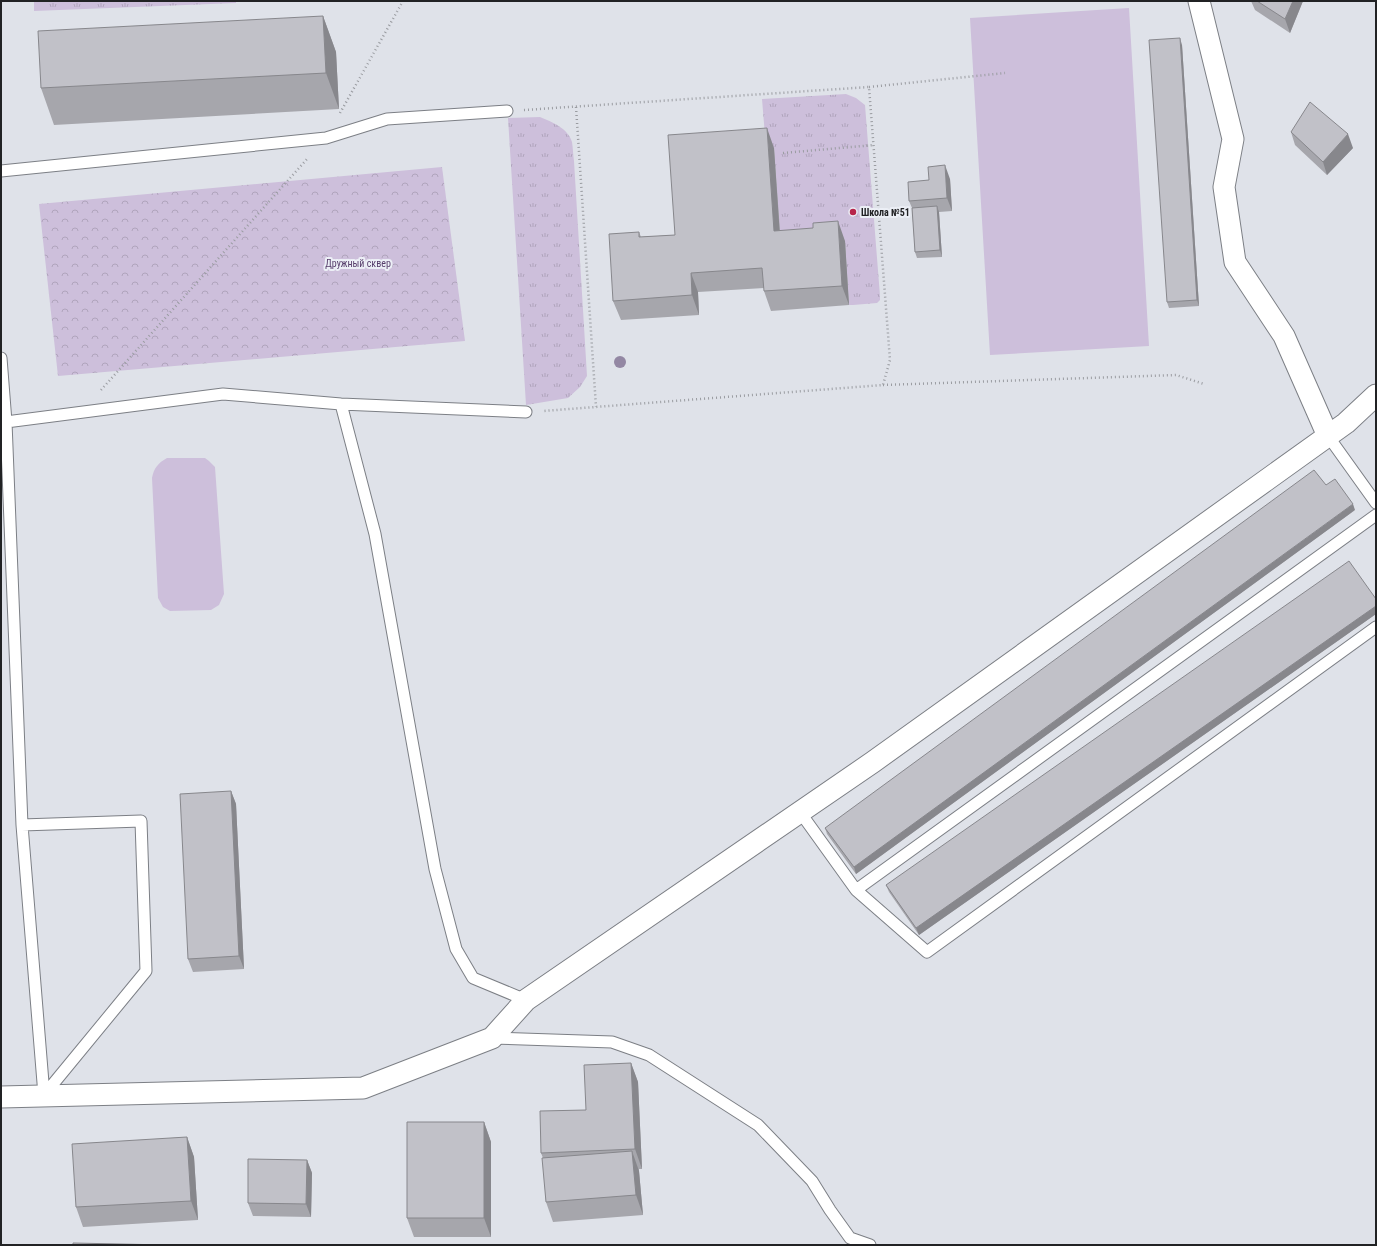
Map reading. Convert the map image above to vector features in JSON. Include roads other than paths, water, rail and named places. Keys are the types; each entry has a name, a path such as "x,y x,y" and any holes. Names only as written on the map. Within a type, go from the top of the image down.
{"street":[{"path":"1199,1 1233,139 1224,187 1235,262 1284,336 1328,436"},
{"path":"1,1097 364,1088 492,1038 526,1000 885,753 1346,423 1376,395"}],"lane":[{"path":"1,171 326,138 387,119 507,111"},
{"path":"1,358 22,825 44,1095"},
{"path":"3,423 223,394 341,404 526,412"},
{"path":"341,404 375,534 435,869 456,949 473,978 526,1000"},
{"path":"1328,436 1376,502"},
{"path":"856,890 1376,515"},
{"path":"800,812 856,890 927,952 1376,627"},
{"path":"22,825 141,821 146,971 44,1095"},
{"path":"492,1038 612,1042 649,1055 758,1124 812,1182 850,1238 870,1245"}],"place":[{"name":"Школа №51","path":"853,212"}],"park label":[{"name":"Дружный сквер","path":"358,263"}]}
